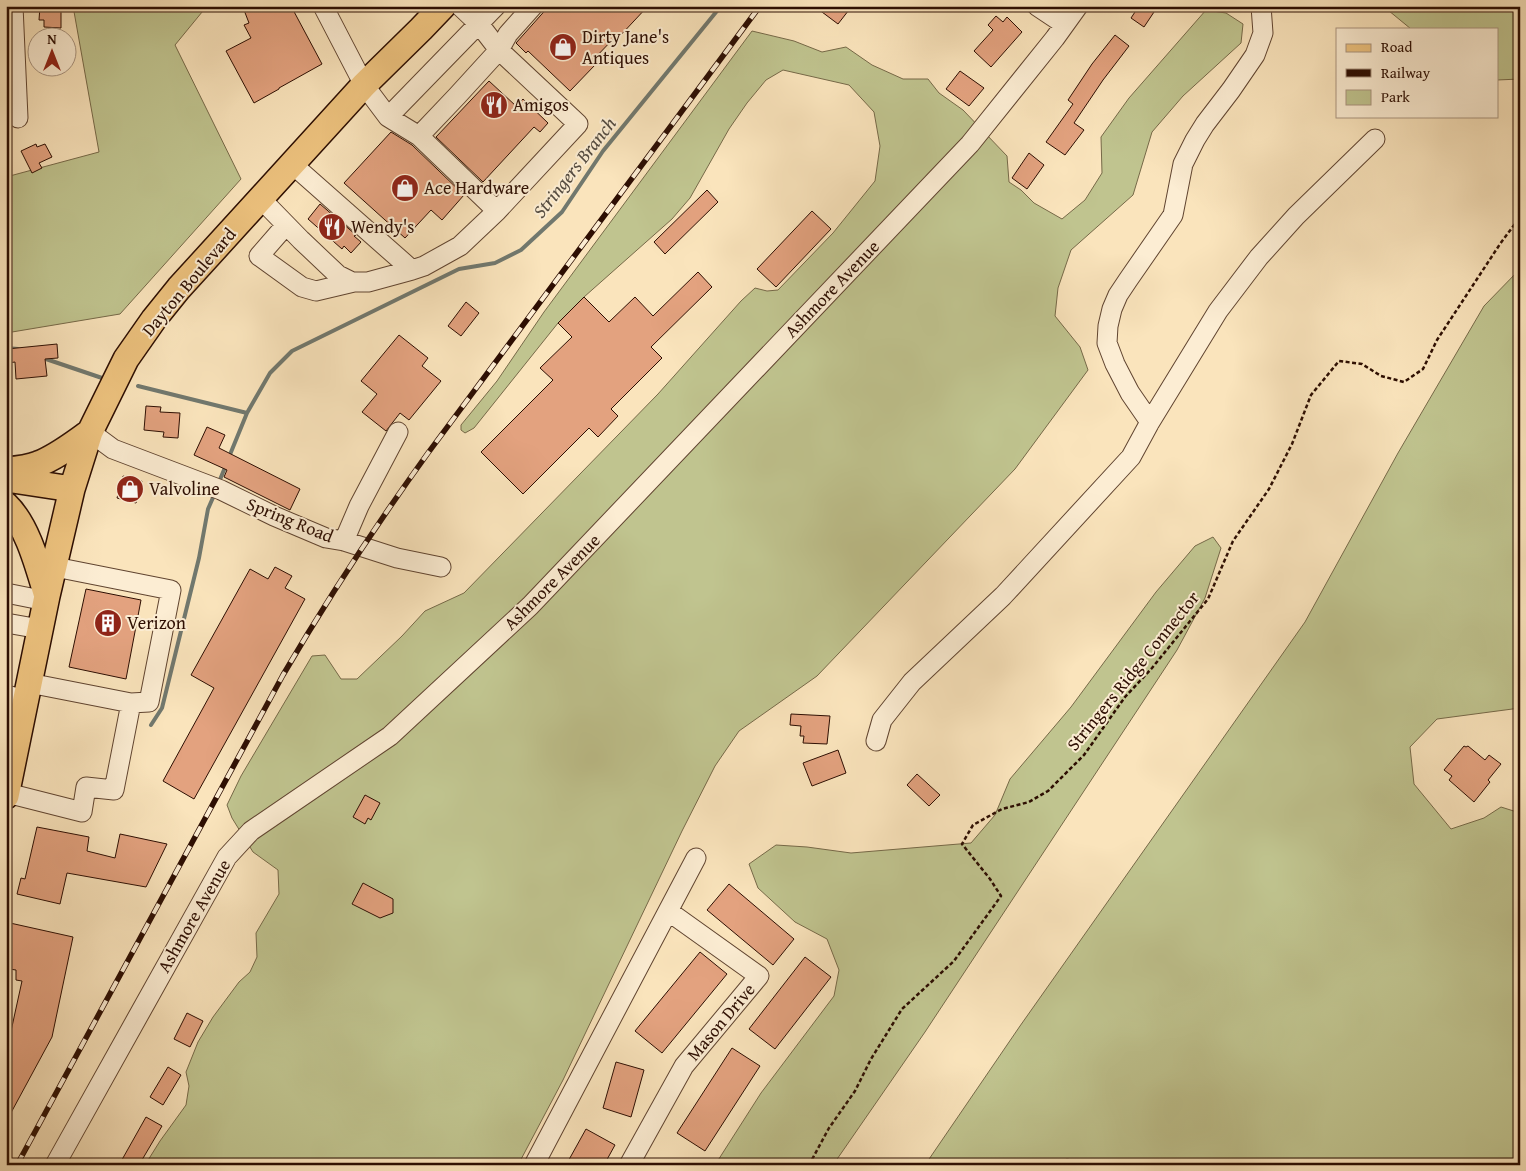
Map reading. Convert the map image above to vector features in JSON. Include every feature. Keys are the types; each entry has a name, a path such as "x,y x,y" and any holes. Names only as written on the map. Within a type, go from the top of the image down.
{"main road":[{"name":"Dayton Boulevard","path":"6,795 20,693 40,629 72,489 90,432 126,360 154,319 179,288 364,85 442,6"},
{"path":"6,470 38,464 90,432"},
{"path":"6,479 72,489"},
{"path":"6,505 23,528 47,599"}],"street":[{"path":"323,6 364,85 388,117 419,136 497,211"},
{"path":"286,225 259,256 302,287 316,291 354,282 368,282 424,266 460,246 497,211 578,124 499,50 479,24 460,6"},
{"path":"388,117 496,6"},
{"path":"419,136 499,50 508,34 533,6"},
{"path":"1037,6 1064,24"},
{"name":"Ashmore Avenue","path":"55,1165 227,857 251,831 390,736 530,606 970,144 1078,6"},
{"path":"1150,422 1130,393 1115,364 1108,343 1108,326 1112,309 1128,280 1173,215 1183,164 1195,140 1255,55 1263,34 1261,6"},
{"path":"11,7 18,118"},
{"path":"876,740 882,720 912,682 1003,596 1131,457 1150,422 1218,311 1259,257 1296,216 1374,139"},
{"path":"292,164 412,270"},
{"path":"261,199 338,274 354,282"},
{"name":"Spring Road","path":"90,432 113,449 221,490 274,516 326,538 344,541 397,558 441,567"},
{"path":"344,541 359,506 398,432"},
{"path":"20,693 131,703 149,702 171,590 55,567"},
{"path":"6,593 47,599"},
{"path":"6,623 40,629"},
{"path":"6,795 82,812 86,787 114,790 131,703"},
{"path":"534,1165 696,858"},
{"name":"Mason Drive","path":"629,1165 684,1066 759,976 668,911"}],"path":[{"name":"Stringers Ridge Connector","path":"808,1165 829,1128 855,1091 871,1059 902,1010 954,961 1001,896 962,844 973,826 1002,809 1029,802 1048,792 1084,755 1125,696 1152,668 1208,598 1233,541 1270,489 1292,444 1311,395 1338,361 1362,364 1381,376 1404,382 1423,369 1437,340 1520,217"},
{"path":"1040,1165 1067,1160 1114,1165 1196,1165"}],"green space":[{"path":"73,6 207,6 175,45 241,179 120,314 6,333 6,177 99,152"},
{"path":"1383,6 1520,6 1520,79 1498,80 1498,28 1410,28"},
{"path":"1206,10 1226,13 1243,24 1241,43 1183,96 1152,132 1133,195 1071,250 1058,288 1055,316 1080,347 1088,370 1015,469 817,676 739,731 715,766 563,1080 518,1165 145,1165 186,1105 189,1086 186,1072 198,1042 213,1017 239,982 250,972 257,957 256,933 279,894 278,870 253,852 232,818 227,805 241,776 312,656 325,655 341,679 357,679 425,611 464,593 658,394 741,301 755,288 767,291 778,290 833,233 875,181 880,146 874,112 849,85 783,70 766,80 729,129 690,198 672,219 584,297 558,323 474,428 465,433 461,430 461,425 497,381 544,312 752,31 794,41 822,52 846,47 872,65 903,79 928,79 939,93 963,110 1007,156 1009,182 1021,190 1034,203 1062,219 1085,200 1102,173 1101,137 1129,98"},
{"path":"1520,269 1520,708 1437,719 1410,747 1414,784 1451,829 1484,818 1501,807 1520,813 1520,1165 925,1165 1020,1026 1305,622 1398,453 1484,306"},
{"path":"1213,537 1221,548 1205,598 1177,650 925,1032 833,1165 715,1165 761,1093 834,996 839,970 827,939 795,922 758,888 749,864 776,845 851,853 971,843 995,815 1010,779 1071,707 1156,592 1195,546"}],"building":[{"path":"40,6 61,6 61,28 44,27 44,20 39,20"},
{"path":"250,6 291,6 322,64 254,103 226,51 251,38 244,25 249,23 244,10"},
{"name":"Dirty Jane's Antiques","path":"549,6 648,6 619,37 617,35 591,62 595,65 570,91 528,51 526,53 516,43"},
{"path":"814,6 852,6 838,24"},
{"path":"1139,6 1158,6 1144,27 1131,18"},
{"path":"996,16 1003,22 1007,17 1022,32 991,67 974,51 993,30 988,25"},
{"path":"1115,35 1129,46 1074,123 1084,130 1065,155 1046,142 1073,104 1068,100 1092,64"},
{"path":"960,71 984,88 969,106 946,89"},
{"path":"489,81 516,106 523,99 548,123 540,132 534,127 483,182 436,137"},
{"name":"Ace Hardware","path":"391,132 412,145 464,195 442,220 431,210 405,238 344,183"},
{"path":"36,144 37,147 45,144 52,157 39,163 42,168 32,173 21,151"},
{"path":"1029,153 1044,165 1027,189 1012,178"},
{"path":"707,190 718,202 665,254 654,242"},
{"name":"Wendy's","path":"320,204 356,235 354,236 361,242 351,253 344,246 342,249 308,219"},
{"path":"812,211 831,229 776,287 757,269"},
{"path":"698,272 712,287 651,347 662,358 611,409 618,416 598,437 589,428 523,494 481,452 553,380 540,368 572,337 558,323 584,297 609,322 635,297 653,316"},
{"path":"466,302 479,313 461,336 448,326"},
{"path":"399,335 428,358 422,366 441,381 409,420 400,413 386,431 362,412 377,394 361,381"},
{"path":"57,344 58,358 45,359 47,376 16,379 15,362 8,363 7,349"},
{"path":"146,406 161,407 160,412 180,413 178,438 163,437 164,432 144,430"},
{"path":"207,427 225,435 219,448 300,489 290,510 224,477 227,470 194,455"},
{"name":"Valvoline","path":"123,476 142,481 136,503 117,498"},
{"path":"275,567 292,576 285,588 305,599 194,799 163,781 214,688 191,675 250,569 268,579"},
{"name":"Verizon","path":"86,589 141,600 126,679 69,667"},
{"path":"791,714 830,716 827,744 803,743 804,736 800,736 801,726 790,725"},
{"path":"1464,746 1468,746 1485,760 1489,755 1501,764 1474,802 1449,780 1452,776 1444,770"},
{"path":"838,750 846,773 812,786 803,763"},
{"path":"917,774 940,795 929,806 907,785"},
{"path":"365,795 380,803 371,820 368,818 365,824 353,817"},
{"path":"37,827 89,837 87,851 115,858 120,834 167,844 146,887 67,873 60,904 17,894 21,878 25,879"},
{"path":"363,883 393,899 393,913 380,918 352,904"},
{"path":"729,884 794,939 773,965 707,910"},
{"path":"10,923 73,937 52,1037 6,1122 6,1054 22,981 16,980 16,970 9,969 6,964 6,938"},
{"path":"700,952 727,974 662,1053 635,1031"},
{"path":"805,957 831,977 775,1049 749,1029"},
{"path":"187,1013 203,1021 190,1047 174,1039"},
{"path":"732,1048 760,1066 705,1151 677,1133"},
{"path":"616,1062 644,1070 631,1117 603,1108"},
{"path":"168,1067 181,1075 163,1105 150,1097"},
{"path":"146,1117 162,1126 139,1165 119,1165"},
{"path":"586,1129 615,1145 604,1165 566,1165"}],"waterway":[{"name":"Stringers Branch","path":"229,457 247,413 270,373 292,351 459,269 495,263 521,250 562,212 603,151 721,6"},
{"path":"6,348 18,349"},
{"path":"43,358 105,379"},
{"path":"138,386 247,413"},
{"path":"219,482 226,465"},
{"path":"151,725 162,708 199,558 208,509 215,493"}],"railway":[{"path":"17,1165 283,675 335,590 428,453 760,6"}],"place":[{"name":"Dirty Jane's Antiques","path":"563,47"},
{"name":"Amigos","path":"494,105"},
{"name":"Ace Hardware","path":"405,188"},
{"name":"Wendy's","path":"332,227"},
{"name":"Valvoline","path":"130,489"},
{"name":"Verizon","path":"108,623"}]}
